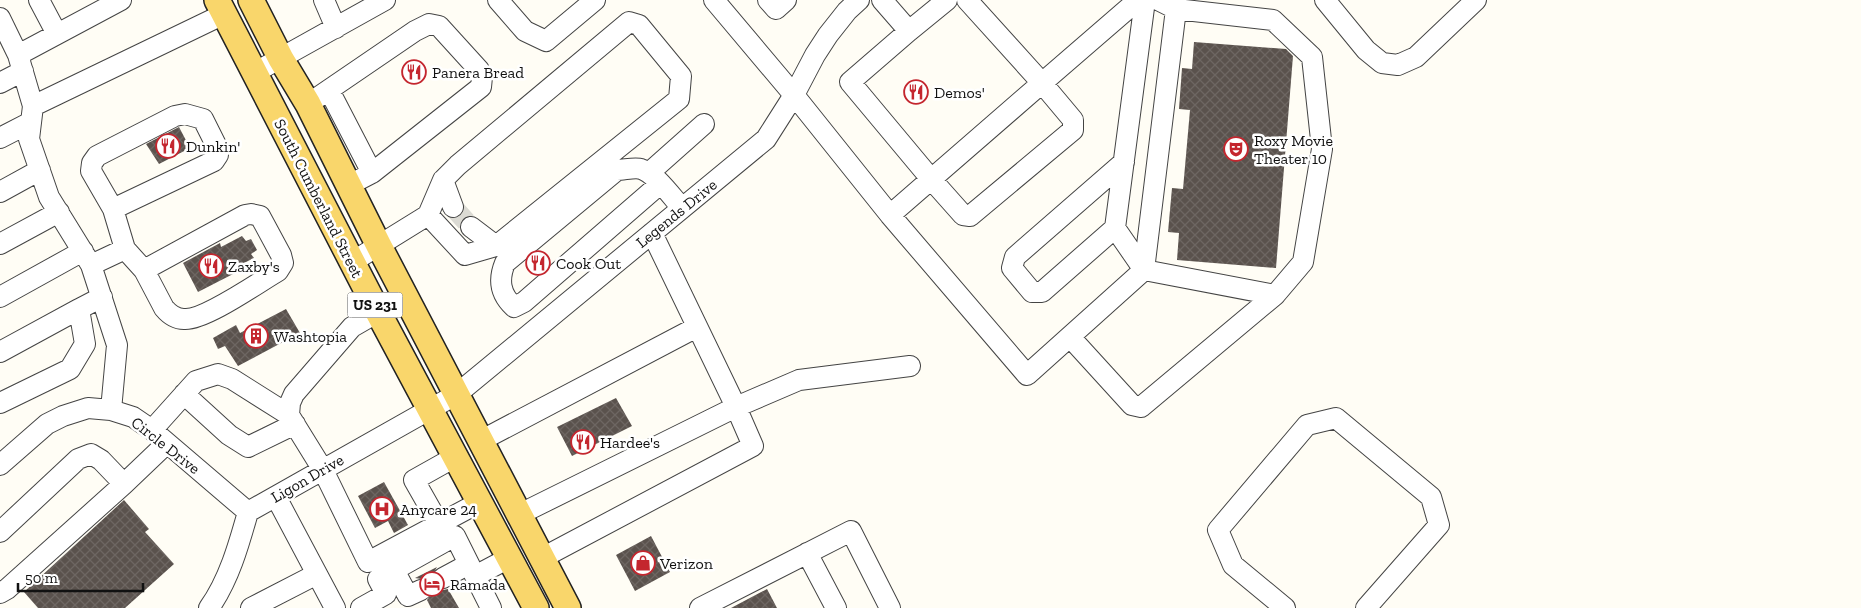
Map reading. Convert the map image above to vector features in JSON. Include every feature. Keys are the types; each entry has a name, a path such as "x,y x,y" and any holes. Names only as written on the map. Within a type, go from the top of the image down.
{"main road":[{"name":"South Cumberland Street","path":"250,0 308,104 568,608"},
{"name":"South Cumberland Street","path":"220,7 378,312 536,608"}],"street":[{"path":"39,0 54,28"},
{"path":"50,0 55,9 54,28"},
{"path":"324,0 336,28"},
{"path":"498,0 525,31 546,41 595,0"},
{"path":"714,0 794,95 890,215 1027,374 1144,270 1176,9"},
{"path":"768,0 776,9 786,0"},
{"name":"Legends Drive","path":"457,394 766,139 794,95 810,63 828,35 847,11 859,0"},
{"path":"882,0 909,31"},
{"path":"947,0 850,82 963,215 970,216 1073,130 1073,120 967,0"},
{"path":"890,215 1138,0"},
{"path":"1124,162 1014,257 1012,268 1032,292 1042,292 1115,228 1124,162 1145,0"},
{"path":"1070,336 1132,405 1141,407 1275,295 1303,262 1322,149 1312,58 1273,20 1176,9 1158,0"},
{"path":"1325,0 1366,50 1382,63 1398,65 1416,57 1476,0"},
{"path":"0,83 54,28 117,1"},
{"path":"254,72 382,1"},
{"path":"0,138 32,114 220,7"},
{"path":"352,262 428,215 443,180 458,165 629,22 639,25 681,76 679,99 496,246 465,255 428,215"},
{"path":"1,24 20,63 32,114 29,139 49,197 87,258 117,345 111,410"},
{"path":"308,104 415,31 429,24 439,26 479,70 482,77 481,87 372,173 349,185"},
{"path":"329,90 372,173"},
{"path":"113,209 214,161 218,155 218,149 203,119 185,114 175,116 97,156 92,163 91,171 113,209 126,249 144,270 168,313 183,319 202,316 278,271 283,263 281,255 260,216 251,214 245,215 144,270"},
{"path":"682,208 655,178 639,168 617,170 505,263 501,280 507,301 514,307 524,302 584,249 655,178 704,124"},
{"path":"0,192 40,170"},
{"path":"443,180 453,208"},
{"path":"0,244 59,212"},
{"path":"472,227 496,246"},
{"path":"1115,228 1144,270 1275,295"},
{"path":"542,558 753,446 652,232"},
{"path":"0,297 87,258 126,249"},
{"path":"0,352 102,297"},
{"path":"0,403 70,369 85,344 79,309"},
{"path":"361,608 386,594 380,570 292,419 290,403 294,394 352,327 378,312"},
{"path":"482,440 697,327"},
{"path":"520,514 736,407 799,380 910,366"},
{"path":"152,430 196,381 218,374 232,379 292,419"},
{"path":"184,394 229,435 248,447 292,419"},
{"name":"Ligon Drive","path":"248,512 457,394"},
{"name":"Circle Drive","path":"0,465 47,424 63,416 88,408 111,410 132,417 152,430 248,512"},
{"path":"1285,608 1234,565 1218,530 1307,425 1336,418 1431,497 1439,525 1366,608"},
{"path":"0,593 8,589 167,443"},
{"path":"0,532 78,459 91,454 101,460 124,484"},
{"path":"440,524 414,480 455,457"},
{"path":"276,497 335,608"},
{"path":"380,570 440,524 480,502"},
{"path":"209,608 235,555 248,512"},
{"path":"700,608 851,531 890,608"},
{"path":"380,570 455,536 490,608"},
{"path":"807,553 836,608"},
{"path":"443,578 509,558"},
{"path":"380,570 408,596 421,590"},
{"path":"251,608 317,574"}],"building":[{"name":"Roxy Movie Theater 10","path":"1194,42 1286,49 1293,56 1276,268 1177,260 1179,233 1168,232 1172,188 1183,189 1190,110 1179,109 1182,68 1192,69"},
{"name":"Dunkin'","path":"179,127 190,148 159,164 146,144"},
{"name":"Zaxby's","path":"242,236 246,241 251,239 257,250 251,254 254,258 232,269 235,273 198,292 183,263 220,243 221,247"},
{"name":"Washtopia","path":"286,309 300,333 238,366 225,346 218,349 213,338 236,325 240,333"},
{"name":"Hardee's","path":"616,398 632,426 572,456 557,427"},
{"name":"Anycare 24","path":"384,482 408,525 394,533 388,521 375,528 358,496"},
{"path":"124,500 149,529 145,532 174,564 125,608 38,608 24,592"},
{"name":"Verizon","path":"651,536 670,572 635,591 616,555"},
{"path":"437,567 431,577 432,583 437,588 448,589 459,608 431,608 427,600 433,592 432,585 427,580 415,578"},
{"path":"767,589 777,608 731,608"}],"tunnel":[{"path":"453,207 471,227"},
{"path":"421,590 443,578"}],"place":[{"name":"Panera Bread","path":"414,72"},
{"name":"Demos'","path":"916,92"},
{"name":"Dunkin'","path":"168,146"},
{"name":"Roxy Movie Theater 10","path":"1236,149"},
{"name":"Cook Out","path":"538,263"},
{"name":"Zaxby's","path":"211,266"},
{"name":"Washtopia","path":"256,336"},
{"name":"Hardee's","path":"583,442"},
{"name":"Anycare 24","path":"382,509"},
{"name":"Verizon","path":"643,563"},
{"name":"Ramada","path":"432,584"}]}
